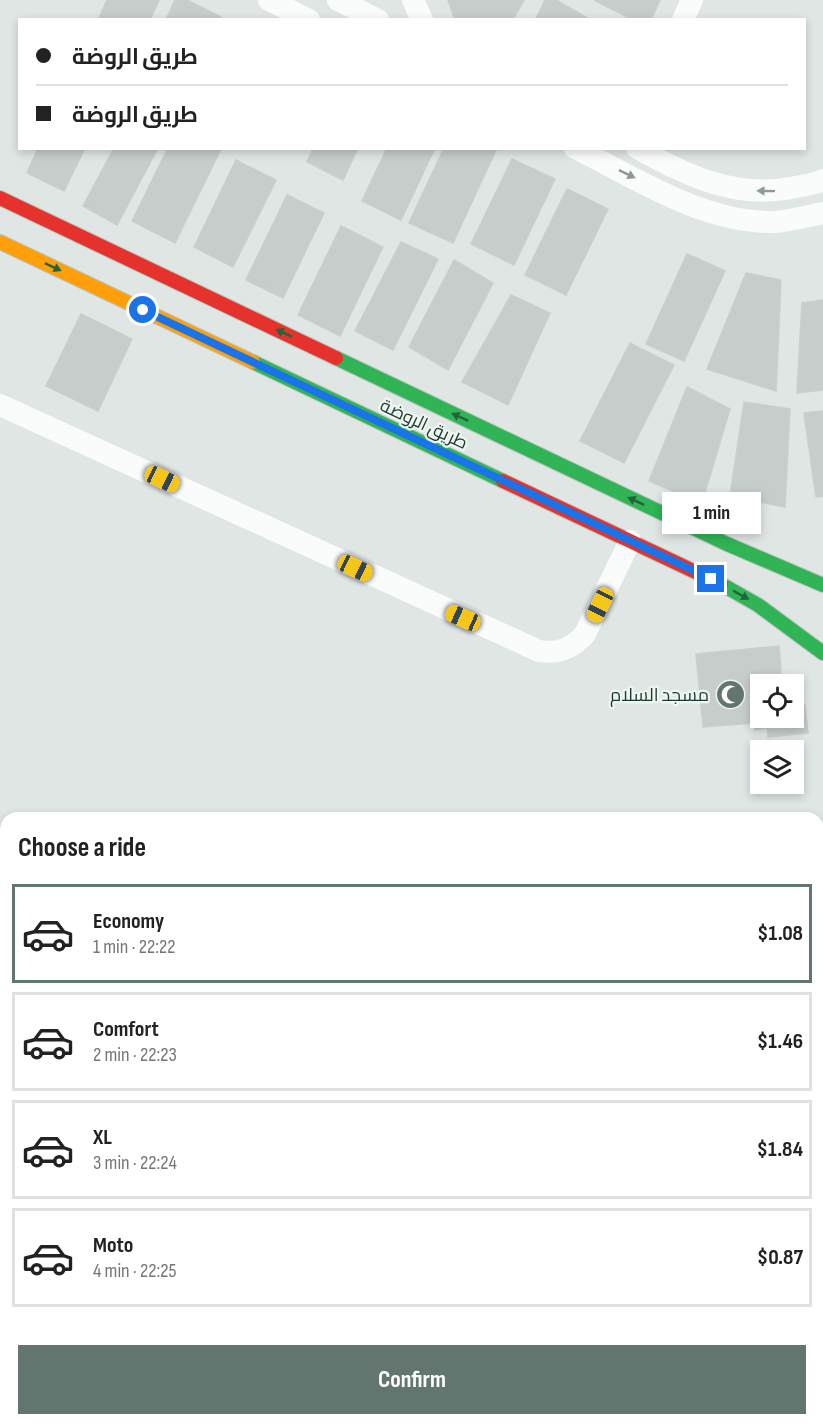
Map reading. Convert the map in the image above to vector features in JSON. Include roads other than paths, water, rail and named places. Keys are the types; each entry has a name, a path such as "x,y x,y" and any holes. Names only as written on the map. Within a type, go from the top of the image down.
{"street":[{"path":"269,0 305,18"},
{"path":"413,0 421,18"},
{"path":"683,18 692,0"},
{"path":"344,6 373,18"},
{"path":"578,150 675,197 723,216 773,222 823,213"},
{"path":"644,150 664,156 696,179 736,190 777,191 823,180"},
{"name":"طريق الروضة","path":"0,198 727,544 823,585"},
{"name":"طريق الروضة","path":"0,242 630,541 758,605 823,653"},
{"path":"0,405 538,651 560,651 579,642 630,541"}],"place":[{"name":"مسجد السلام","path":"730,695"}]}
